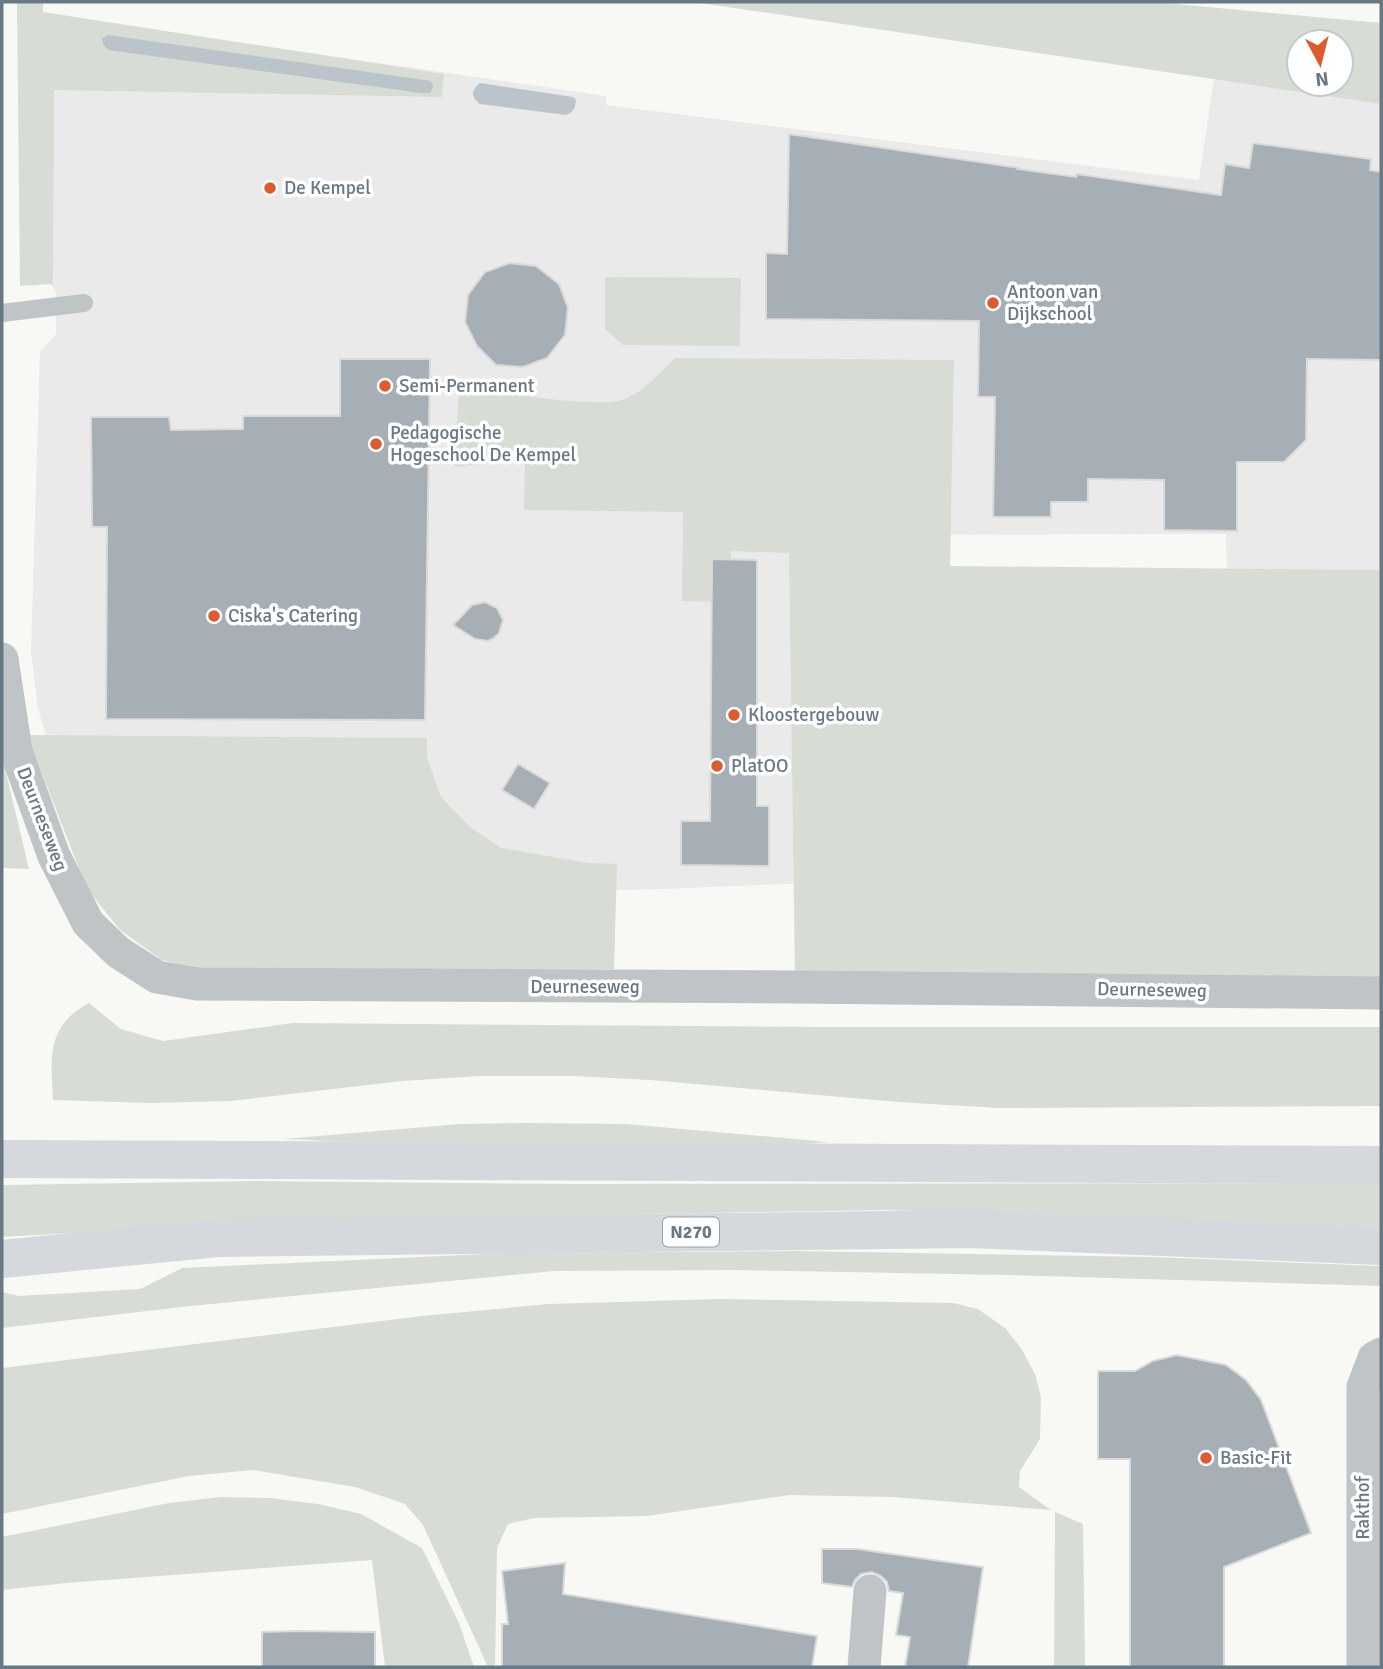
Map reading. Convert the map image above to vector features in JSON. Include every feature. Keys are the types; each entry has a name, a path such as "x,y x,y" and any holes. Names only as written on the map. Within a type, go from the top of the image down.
{"main road":[{"path":"2,1159 1381,1164"},
{"name":"N270","path":"2,1259 218,1238 968,1229 1381,1246"}],"street":[{"name":"Deurneseweg","path":"2,659 16,751 54,856 88,923 118,952 158,977 197,984 1381,993"},
{"name":"Rakthof","path":"1363,1667 1363,1387 1374,1357 1381,1354"},
{"path":"864,1667 870,1591"}],"lane":[{"path":"2,313 84,303"}],"shaded area":[{"path":"17,2 43,2 43,12 444,74 442,97 54,90 53,284 20,286"},
{"path":"694,2 1154,2 1381,23 1381,104 1341,98 1355,98 1355,28 1285,28 1285,90"},
{"name":"Pedagogische Hogeschool De Kempel","path":"42,14 606,96 606,105 1199,180 1215,71 1285,81 1285,98 1355,98 1355,91 1381,95 1381,573 1227,573 1226,534 811,535 808,883 144,902 60,784 38,709 31,652 40,352 56,334 56,291 42,275"},
{"path":"108,35 431,81 433,87 430,93 421,93 108,50 102,38"},
{"path":"480,83 573,97 576,100 575,106 566,115 480,104 473,94"},
{"path":"605,277 741,278 740,346 623,345 605,329"},
{"path":"675,358 954,360 950,566 1381,570 1381,982 795,974 789,553 731,551 730,602 682,601 683,512 524,510 525,460 455,467 459,386 569,401 611,402 625,399 639,391"},
{"path":"27,735 427,738 427,758 441,797 470,827 501,848 589,863 617,864 614,969 207,971 162,960 120,930 87,889"},
{"path":"2,756 29,869 2,868"},
{"path":"89,1003 121,1029 163,1041 293,1023 1381,1027 1381,1106 998,1108 574,1076 480,1076 402,1081 231,1101 152,1103 53,1100 52,1056 58,1032 75,1012"},
{"path":"461,1124 626,1124 828,1142 766,1147 426,1145 283,1139"},
{"path":"259,1181 573,1184 1381,1183 1381,1227 886,1210 323,1219 2,1237 2,1185"},
{"path":"795,1251 1152,1257 1381,1266 1381,1286 734,1270 554,1271 190,1306 2,1328 2,1292 19,1296 140,1289 182,1268 505,1253"},
{"path":"719,1299 953,1303 978,1309 1005,1328 1021,1348 1035,1374 1041,1398 1040,1439 1020,1471 1019,1487 1051,1510 892,1497 790,1495 647,1516 534,1518 508,1524 497,1548 495,1667 488,1667 423,1525 405,1504 355,1487 253,1470 189,1476 2,1514 2,1368 422,1316 549,1304"},
{"path":"221,1497 270,1498 318,1504 361,1514 422,1548 459,1623 474,1667 385,1667 372,1560 2,1590 2,1537 169,1503"},
{"path":"1055,1512 1083,1524 1085,1667 1054,1667"}],"building":[{"path":"789,134 1018,169 1076,177 1077,174 1221,195 1225,164 1249,168 1253,143 1371,159 1370,170 1381,172 1381,360 1307,359 1306,440 1284,462 1237,462 1237,531 1164,530 1164,480 1088,479 1088,502 1051,502 1051,517 993,517 995,397 978,397 979,321 766,319 766,253 787,254"},
{"path":"510,263 536,266 559,284 568,308 565,335 547,358 523,367 496,365 477,346 465,322 468,295 485,272"},
{"path":"340,359 430,359 425,720 106,719 107,527 92,527 91,417 169,417 171,430 243,429 243,416 340,416"},
{"name":"Kloostergebouw","path":"712,559 757,560 757,806 769,806 769,866 681,865 681,821 710,821"},
{"path":"485,602 497,608 503,620 499,633 494,638 488,641 475,639 453,625 472,605"},
{"path":"518,764 550,783 534,809 502,790"},
{"path":"1177,1355 1226,1365 1246,1380 1261,1400 1311,1533 1224,1567 1224,1667 1130,1667 1130,1459 1098,1459 1098,1371 1135,1371 1153,1361"},
{"path":"822,1549 857,1549 983,1567 968,1667 905,1667 910,1637 896,1635 903,1593 889,1591 887,1582 872,1572 861,1574 852,1587 822,1583"},
{"path":"565,1563 563,1594 817,1636 812,1667 502,1667 502,1624 508,1624 502,1571"},
{"path":"262,1632 375,1632 375,1667 262,1667"}],"place":[{"name":"De Kempel","path":"270,188"},
{"name":"Antoon van Dijkschool","path":"993,303"},
{"name":"Semi-Permanent","path":"385,386"},
{"name":"Pedagogische Hogeschool De Kempel","path":"376,444"},
{"name":"Ciska's Catering","path":"214,616"},
{"name":"Kloostergebouw","path":"734,715"},
{"name":"PlatOO","path":"717,766"},
{"name":"Basic-Fit","path":"1206,1458"}]}
